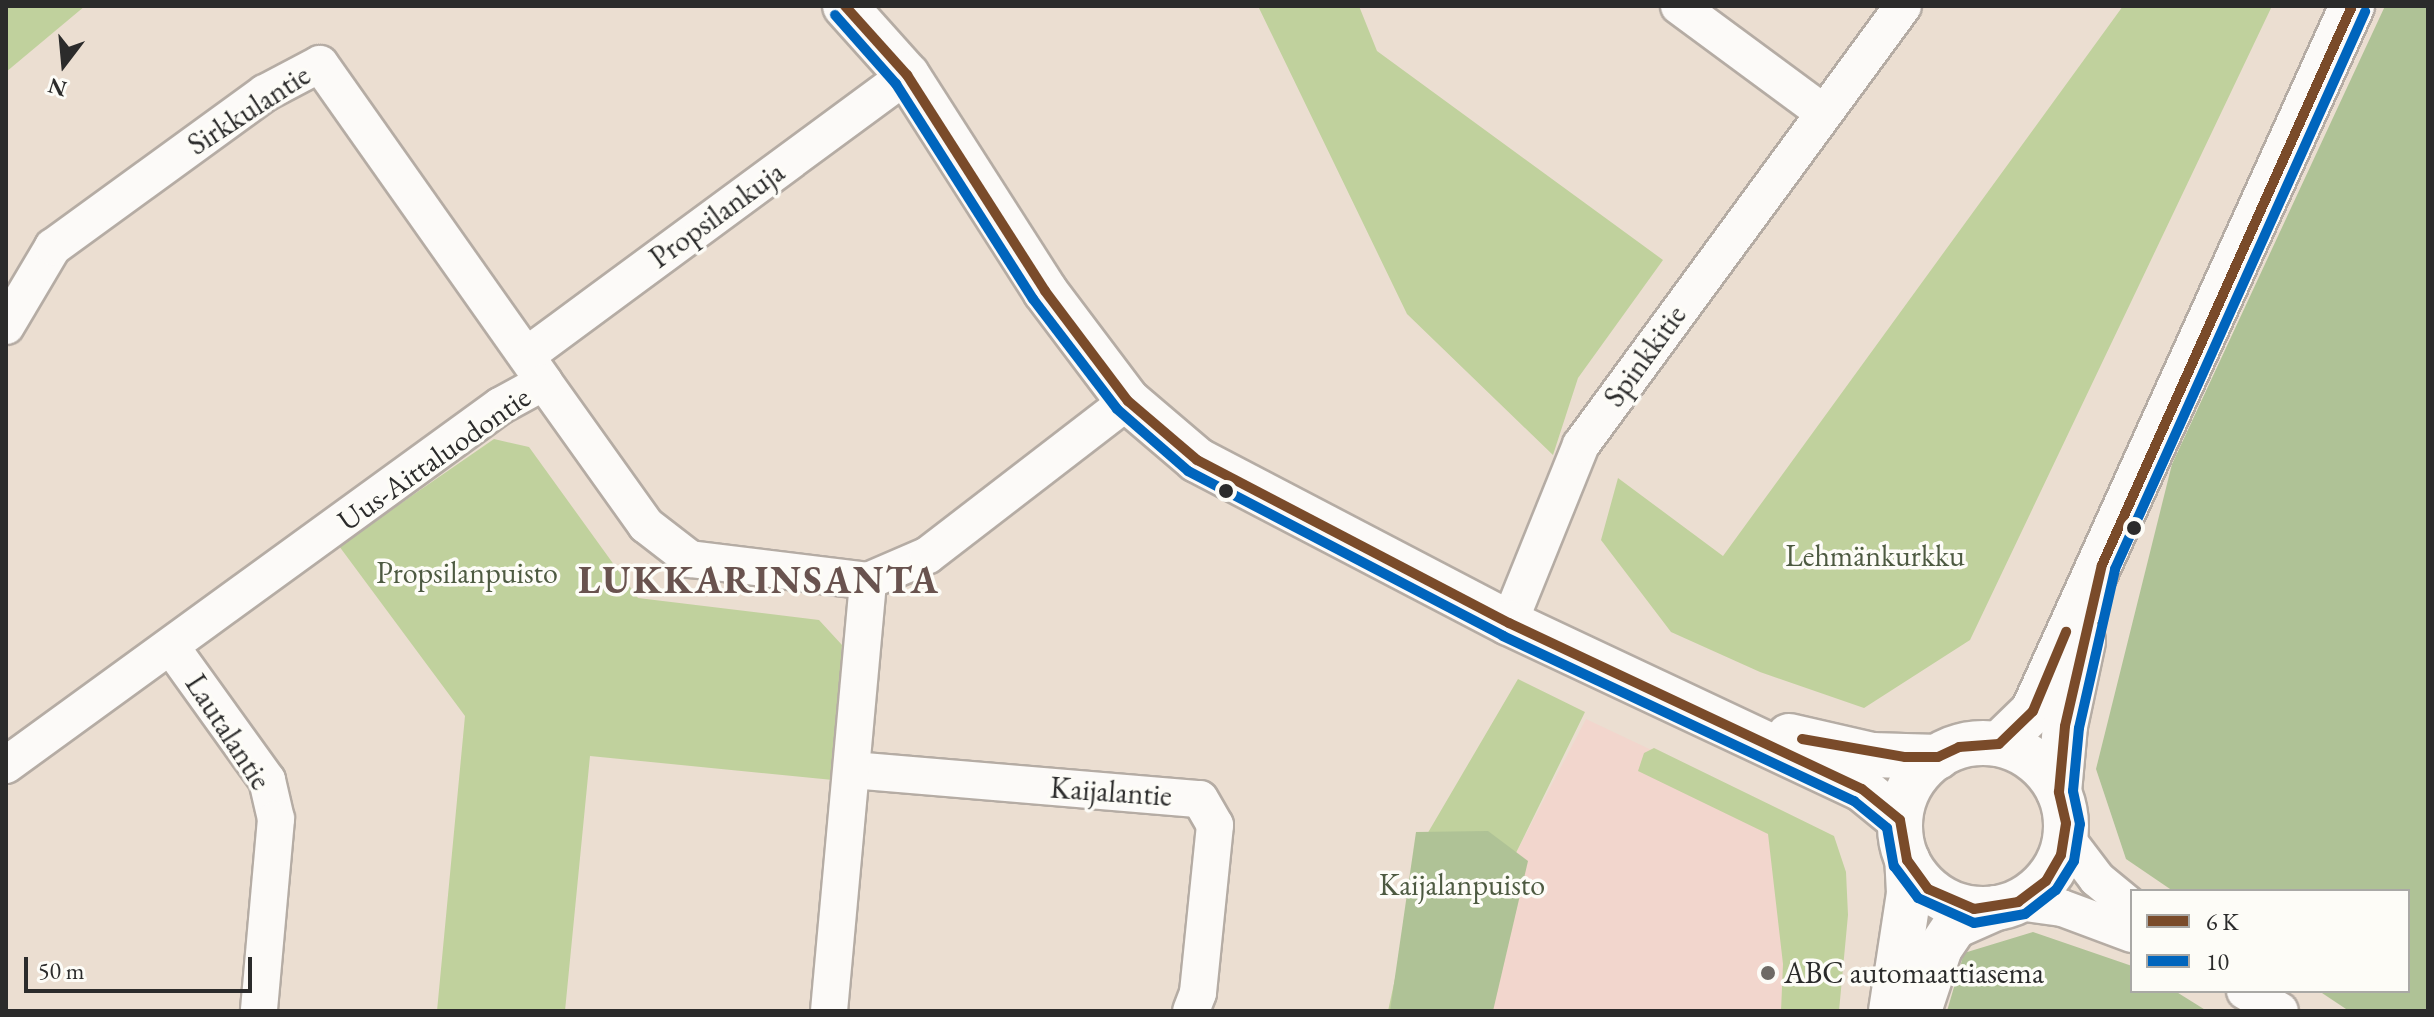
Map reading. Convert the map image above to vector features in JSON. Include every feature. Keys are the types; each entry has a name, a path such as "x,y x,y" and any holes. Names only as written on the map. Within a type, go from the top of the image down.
{"main road":[{"path":"845,6 907,75 1045,291 1128,401 1197,460 1509,623 1862,789 1904,840 1940,897 1974,909 2007,905"},
{"path":"1999,744 2033,711 2059,645 2102,565 2352,6"},
{"path":"1919,1011 1947,937 1955,926 2007,905 2046,881 2066,838 2059,792 2065,726 2102,565"},
{"path":"1679,704 1872,755 1938,757"},
{"path":"1891,1011 1909,893 1904,840 1912,784 1938,757 1959,747 1999,744 2035,761 2059,792"}],"street":[{"path":"1679,6 1823,112"},
{"name":"Spinkkitie","path":"1509,623 1581,445 1903,6"},
{"name":"Sirkkulantie","path":"6,326 53,247 265,93 320,64 536,369"},
{"name":"Propsilankuja","path":"536,369 907,75"},
{"name":"Uus-Aittaluodontie","path":"6,765 172,648 500,406 536,369 646,525 690,559 868,581"},
{"path":"829,1011 868,581 928,555 1128,401"},
{"name":"Lautalantie","path":"172,648 267,780 276,819 259,1011"},
{"name":"Kaijalantie","path":"852,770 1200,799 1215,825 1198,993 1191,1011"},
{"path":"2066,838 2097,879 2130,906"},
{"path":"2007,905 2062,908 2130,933"},
{"path":"2248,993 2280,1011"}],"shaded area":[{"path":"1586,719 1795,818 1809,1011 1480,1011 1514,857"}],"green space":[{"path":"6,6 85,6 6,72"},
{"path":"1258,6 1359,6 1377,51 1663,260 1578,378 1553,455 1407,314"},
{"name":"Lehmänkurkku","path":"2123,6 2272,6 1970,640 1864,708 1760,672 1671,632 1601,540 1618,478 1723,556"},
{"path":"2385,6 2428,6 2428,1011 2349,1011 2322,993 2410,993 2410,889 2170,889 2126,859 2096,769 2172,464"},
{"name":"Propsilanpuisto","path":"494,439 529,447 638,598 819,620 842,645 833,780 590,756 565,1011 437,1011 465,716 339,546"},
{"name":"Kaijalanpuisto","path":"1518,679 1585,712 1514,857 1480,1011 1388,1011 1426,836"},
{"path":"1654,748 1834,836 1846,872 1848,915 1839,1011 1781,1011 1783,964 1768,834 1638,771 1644,753"},
{"path":"1488,831 1528,861 1493,1011 1390,1011 1416,832"},
{"path":"2033,932 2130,965 2130,993 2178,993 2207,1011 1947,1011 1964,953"}],"transit line":[{"path":"845,6 907,75 1045,291 1128,401 1197,460 1509,623 1862,789 1900,820 1907,860 1928,889 1974,909 2018,902 2046,881 2061,855 2066,823 2059,792 2065,726 2102,565 2352,6"},
{"name":"10","path":"835,15 896,84 1033,299 1117,409 1188,471 1503,636 1854,801 1887,828 1894,866 1918,898 1974,923 2025,914 2056,890 2074,861 2080,824 2073,791 2079,728 2115,569 2365,12"},
{"path":"1802,739 1905,757 1938,757 1959,747 1999,744 2033,711 2066,632"}],"place":[{"name":"ABC automaattiasema","path":"1768,973"}],"district":[{"name":"LUKKARINSANTA","path":"759,580"}]}
